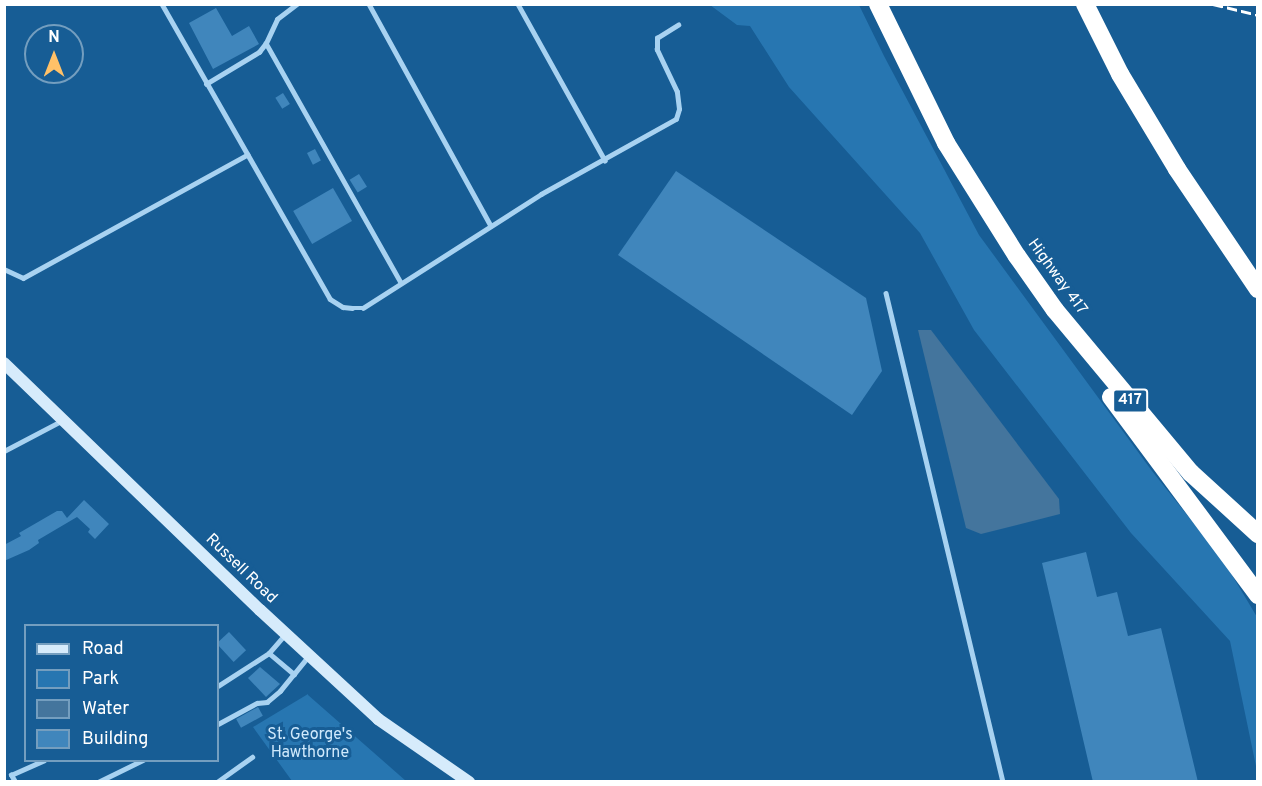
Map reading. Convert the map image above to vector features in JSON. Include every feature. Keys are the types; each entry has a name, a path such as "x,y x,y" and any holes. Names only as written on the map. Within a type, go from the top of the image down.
{"highway":[{"name":"Highway 417","path":"878,4 946,143 1017,256 1055,310 1191,473 1257,534"},
{"path":"1088,11 1120,74 1177,169 1257,289"},
{"path":"1017,256 1075,350 1257,595"}],"main road":[{"name":"Russell Road","path":"4,363 309,656 378,719 469,782"}],"lane":[{"path":"162,4 330,299 343,307 363,308 541,194 676,119 679,109 677,92 657,50 657,38 678,25"},
{"path":"206,84 259,52 266,43 277,19 297,4"},
{"path":"369,4 491,226"},
{"path":"518,4 605,160"},
{"path":"266,43 401,283"},
{"path":"4,269 23,278 247,155"},
{"path":"886,293 1003,782"},
{"path":"4,451 63,420"},
{"path":"219,685 269,653 286,634"},
{"path":"269,653 294,674"},
{"path":"219,723 257,703 267,702 280,692 309,656"},
{"path":"219,781 252,757"},
{"path":"15,782 11,775 40,762"},
{"path":"98,782 139,762"}],"green space":[{"path":"710,5 859,5 979,235 1152,471 1223,560 1257,617 1257,771 1230,641 1131,533 974,330 920,233 789,87 750,26 737,25"},
{"name":"St. George's Hawthorne","path":"308,694 406,781 292,781 253,727"}],"water":[{"path":"918,330 931,330 1059,499 1060,514 981,534 966,528"}],"building":[{"path":"216,8 232,36 249,26 259,44 213,69 189,23"},
{"path":"283,93 290,104 282,109 275,98"},
{"path":"315,149 321,161 313,165 307,153"},
{"path":"676,171 866,298 882,371 852,415 618,255"},
{"path":"359,174 367,187 358,193 350,180"},
{"path":"333,188 352,221 312,244 293,211"},
{"path":"84,500 109,524 95,539 88,532 90,529 77,517 38,540 39,543 29,550 4,561 4,545 21,536 19,533 57,511 62,511 67,518"},
{"path":"1086,552 1097,597 1117,592 1128,636 1161,628 1198,782 1093,782 1042,563"},
{"path":"229,632 246,650 234,662 219,646 219,641"},
{"path":"260,667 280,684 266,697 248,678"},
{"path":"258,707 263,716 241,728 236,719"}],"railway":[{"path":"1213,4 1258,15"}]}
